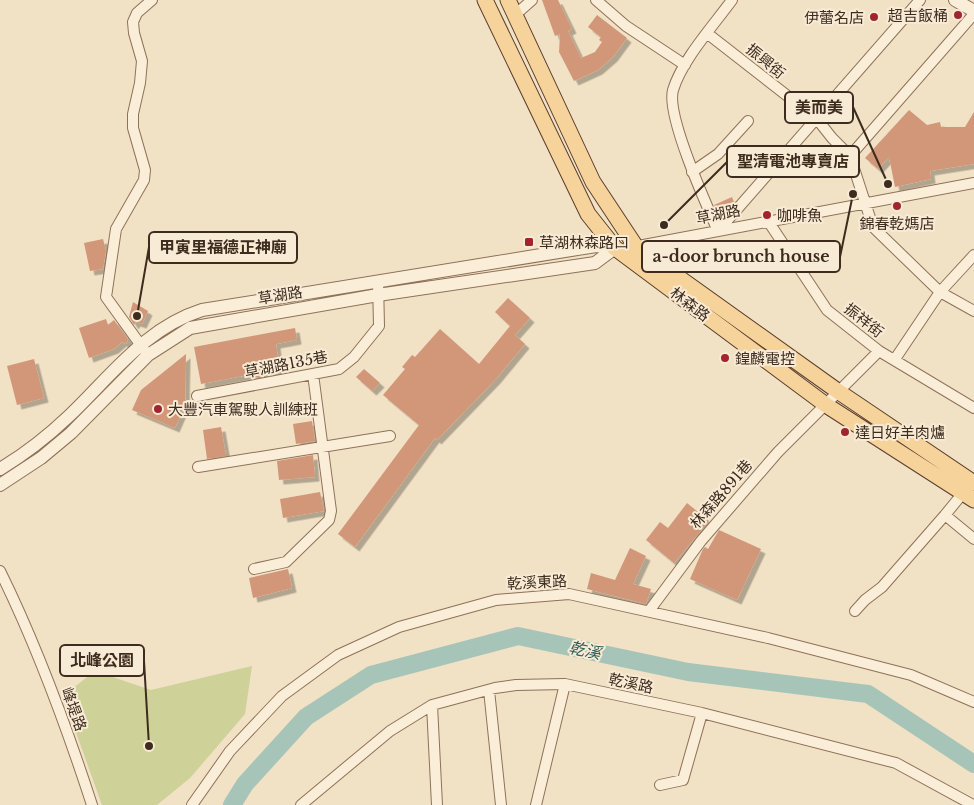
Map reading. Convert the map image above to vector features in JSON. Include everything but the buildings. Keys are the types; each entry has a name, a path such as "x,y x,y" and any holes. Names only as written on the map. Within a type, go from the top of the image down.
{"main road":[{"name":"林森路","path":"485,0 588,214 615,248 826,405 970,492"},
{"name":"林森路","path":"508,0 592,182 636,246 839,392 970,492"}],"street":[{"path":"148,355 106,297 116,229 144,180 145,170 133,128 132,114 140,83 142,61 133,22 137,13 152,0"},
{"path":"515,15 532,0"},
{"path":"596,0 626,26 685,65"},
{"path":"732,0 685,65 674,88 671,101 692,172 718,231 920,0"},
{"path":"850,156 974,13 955,0"},
{"name":"振興街","path":"708,34 817,119 850,156 873,227 940,292 974,311"},
{"path":"692,172 718,154 748,121"},
{"name":"草湖路","path":"0,469 37,444 69,416 139,344 168,323 202,310 595,263 615,248 636,246 974,183"},
{"name":"振祥街","path":"768,221 826,310 879,351 974,408"},
{"path":"895,359 940,292 974,254"},
{"name":"草湖路","path":"0,485 41,458 71,433 148,355 190,328 378,289"},
{"name":"草湖路135巷","path":"196,396 339,369 354,357 379,326 378,289"},
{"name":"林森路891巷","path":"649,611 701,541 778,452 879,351"},
{"path":"254,570 286,562 329,520 331,511 321,447 313,374"},
{"path":"198,467 390,436"},
{"path":"855,611 865,600 882,587 945,515 970,492"},
{"path":"945,515 974,539"},
{"name":"峰堤路","path":"0,571 20,612 55,700 92,805"},
{"name":"乾溪東路","path":"192,805 230,751 282,696 338,655 399,627 496,600 569,594 649,611 768,638 911,675 974,702"},
{"path":"536,805 565,684"},
{"name":"乾溪路","path":"301,805 390,731 432,705 516,685 565,684 702,713 896,763 973,805"},
{"path":"489,690 501,805"},
{"path":"432,705 437,805"},
{"path":"660,785 683,780 702,713"}],"green space":[{"path":"252,666 245,714 190,778 157,805 102,805 63,696 95,671 151,690"}],"waterway":[{"name":"乾溪","path":"232,805 245,784 306,717 371,675 518,636 688,672 868,694 974,764"}],"place":[{"name":"超吉飯桶","path":"958,15"},
{"name":"伊蕾名店","path":"874,17"},
{"name":"美而美","path":"888,184"},
{"name":"a-door brunch house","path":"853,194"},
{"name":"錦春乾媽店","path":"897,206"},
{"name":"咖啡魚","path":"767,215"},
{"name":"聖清電池專賣店","path":"664,225"},
{"name":"草湖林森路口","path":"529,242"},
{"name":"甲寅里福德正神廟","path":"137,316"},
{"name":"鍠麟電控","path":"725,358"},
{"name":"大豐汽車駕駛人訓練班","path":"158,409"},
{"name":"達日好羊肉爐","path":"845,432"},
{"name":"北峰公園","path":"149,746"}]}
